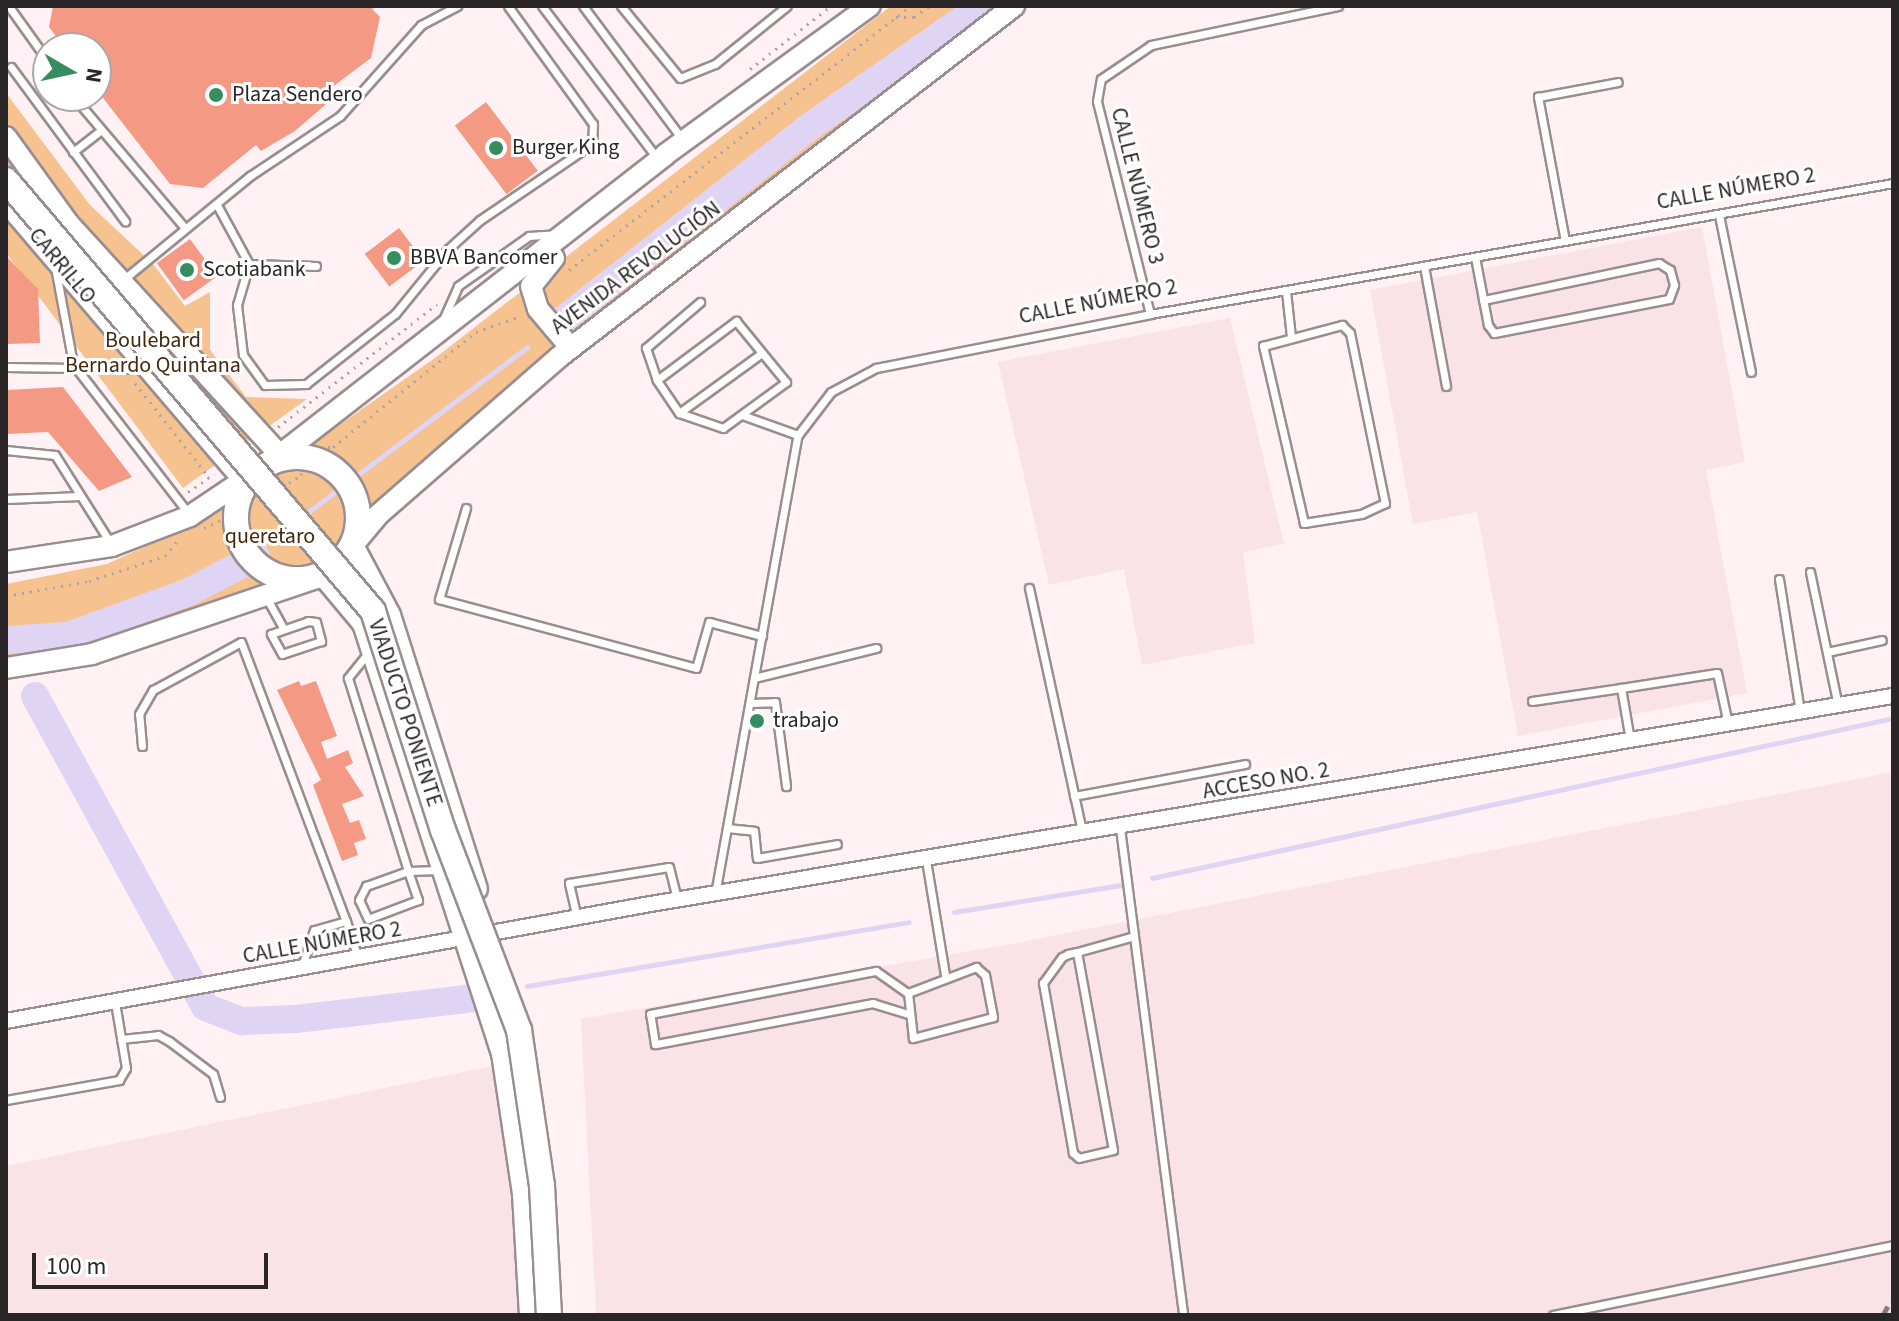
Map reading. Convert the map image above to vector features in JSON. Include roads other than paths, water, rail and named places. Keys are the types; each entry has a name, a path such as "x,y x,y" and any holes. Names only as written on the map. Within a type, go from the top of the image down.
{"main road":[{"path":"6,562 112,546 188,527 237,470 437,333 570,233 684,141 870,6"},
{"name":"AVENIDA REVOLUCIÓN","path":"353,545 378,515 568,344 963,48 1014,6"},
{"path":"6,137 68,223 272,446 306,457 348,484 360,514 353,545 325,575 61,663 6,668"},
{"name":"VIADUCTO PONIENTE","path":"6,180 373,611 448,846 519,1030 542,1186 549,1315"},
{"name":"CARRILLO","path":"6,199 237,470"},
{"path":"568,344 538,307 531,286 536,274 597,225 605,203"},
{"path":"237,470 237,515 249,552 267,574 325,575 352,602 372,648 440,870 504,1053 525,1194 532,1315"},
{"path":"353,545 390,615 493,941 521,1016 543,1129 560,1315"}],"street":[{"name":"ACCESO NO. 2","path":"645,905 715,896 1893,696"},
{"name":"CALLE NÚMERO 2","path":"6,1021 465,940 493,941 577,918 645,905"}],"lane":[{"path":"95,305 185,228 340,116 421,25 457,6"},
{"path":"217,205 249,264 237,305 243,355 265,385 306,384 395,314 448,249 480,220 570,164 592,144 593,124 508,6"},
{"path":"542,6 659,160"},
{"path":"583,6 684,141"},
{"path":"621,6 675,76 691,78 715,64 787,6"},
{"name":"CALLE NÚMERO 3","path":"1150,314 1097,101 1101,79 1151,45 1338,6"},
{"path":"9,8 32,39"},
{"path":"11,67 125,221"},
{"path":"1565,241 1538,97 1618,82"},
{"path":"85,112 185,228"},
{"path":"73,152 99,132"},
{"name":"CALLE NÚMERO 2","path":"715,896 798,435 831,392 876,368 1150,314 1893,183"},
{"path":"1719,215 1751,372"},
{"path":"1475,257 1483,300 1489,329 1497,333 1669,299 1674,285 1670,270 1659,263 1483,300"},
{"path":"54,258 73,364 176,499 188,527"},
{"path":"249,264 316,266"},
{"path":"1424,266 1446,386"},
{"path":"1286,291 1291,337"},
{"path":"657,380 736,321 786,382 723,428 679,413 657,380 646,348 700,302"},
{"path":"1347,328 1386,497 1380,507 1332,520 1301,519 1263,351 1267,342 1291,337 1347,328"},
{"path":"679,413 762,353"},
{"path":"6,367 73,364 150,369"},
{"path":"742,415 798,435"},
{"path":"6,450 55,455 112,546"},
{"path":"6,499 80,496"},
{"path":"466,508 439,599 696,668 709,622 762,636"},
{"path":"1810,572 1838,706"},
{"path":"1779,579 1801,713"},
{"path":"1029,588 1083,834"},
{"path":"265,596 283,628"},
{"path":"316,622 321,641 282,654 271,634 283,628 316,622"},
{"path":"1827,652 1882,640"},
{"path":"142,746 139,714 153,690 241,642 359,959"},
{"path":"372,648 348,678 408,871 418,900 368,919 359,900 366,886 408,871 440,870"},
{"path":"754,678 876,648"},
{"path":"1532,701 1717,673 1728,724"},
{"path":"1621,688 1631,741"},
{"path":"750,703 775,702 786,786"},
{"path":"1074,796 1245,764"},
{"path":"727,828 754,831 757,858 837,844"},
{"path":"1120,828 1183,1315"},
{"path":"926,860 945,975"},
{"path":"577,918 569,883 669,867 677,901"},
{"path":"301,969 314,930 346,921"},
{"path":"1077,952 1113,1150 1079,1158 1073,1153 1043,983 1052,964 1077,952 1134,936"},
{"path":"982,969 993,1017 913,1038 908,993 945,975 982,969"},
{"path":"908,993 876,971 650,1014 655,1044 873,1003 908,1014"},
{"path":"6,1100 119,1080 126,1068 115,1002"},
{"path":"121,1039 158,1035 169,1041 213,1074 220,1097"},
{"path":"1553,1315 1893,1245"}],"waterway":[{"path":"563,320 812,125 982,6"},
{"path":"303,516 527,347"},
{"path":"6,640 68,636 189,592 256,557"},
{"path":"35,696 205,1007 242,1021 296,1019 475,998"},
{"path":"1152,878 1893,718"},
{"path":"954,912 1121,885"},
{"path":"527,986 909,922"}],"railway":[{"path":"1883,1315 1893,1297"}],"place":[{"name":"Plaza Sendero","path":"216,95"},
{"name":"Burger King","path":"496,148"},
{"name":"BBVA Bancomer","path":"394,258"},
{"name":"Scotiabank","path":"187,270"},
{"name":"trabajo","path":"757,721"}],"park label":[{"name":"Boulebard Bernardo Quintana","path":"153,352"},
{"name":"queretaro","path":"270,537"}]}
